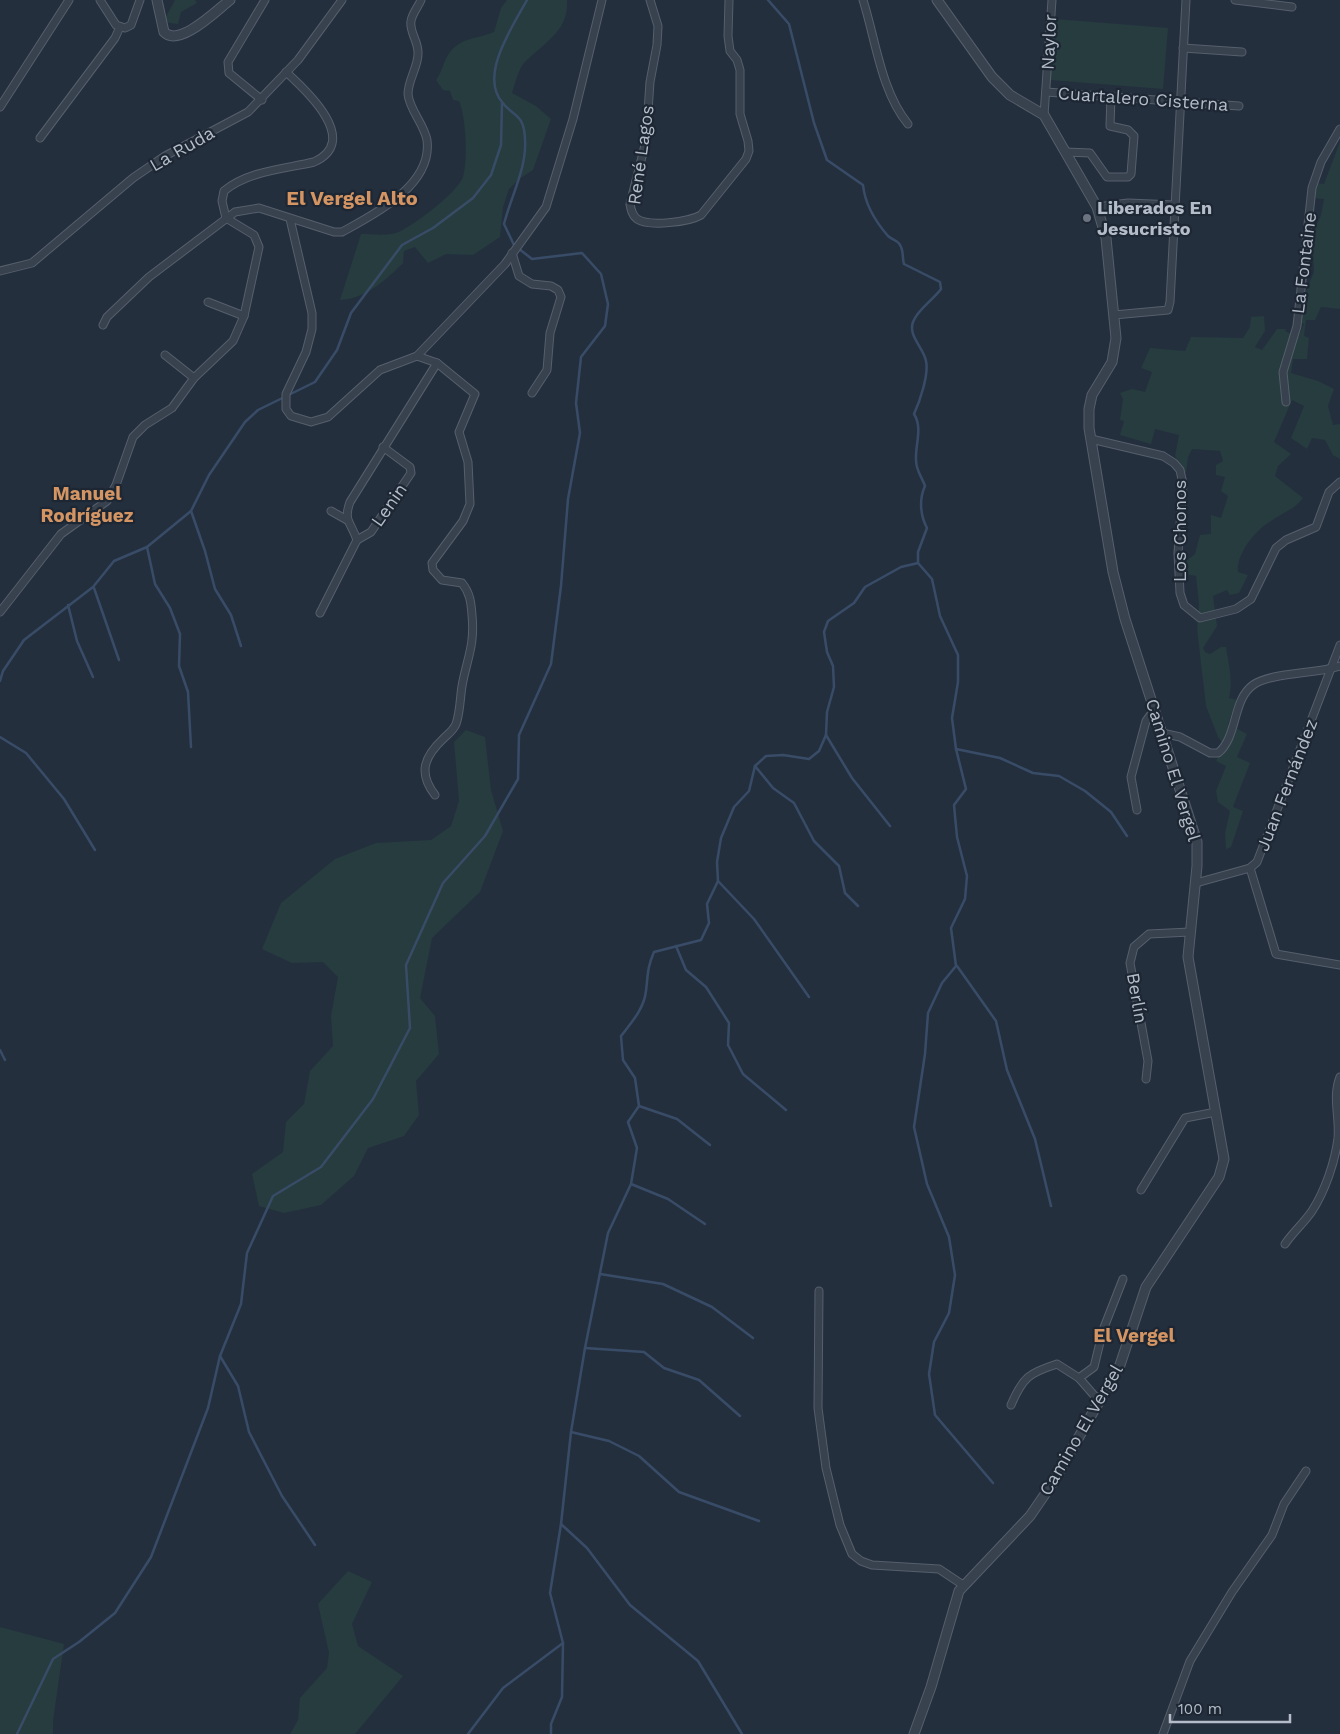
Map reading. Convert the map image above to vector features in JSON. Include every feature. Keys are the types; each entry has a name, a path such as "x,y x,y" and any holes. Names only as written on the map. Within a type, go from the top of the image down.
{"street":[{"path":"0,107 69,0"},
{"path":"100,0 116,25 120,28"},
{"path":"40,138 115,38 120,28 130,25 140,0"},
{"path":"157,0 164,32 167,35 177,36 187,32 230,0"},
{"path":"262,100 229,73 227,67 228,62 264,0"},
{"name":"La Ruda","path":"0,271 32,263 133,178 165,156 248,112 262,100 319,33 342,0"},
{"path":"103,325 107,317 149,277 226,218 244,209 259,208 290,219 342,232 396,200 417,176 426,160 427,139 408,95 411,75 418,54 411,20 421,0"},
{"path":"290,219 312,313 312,329 306,352 286,394 286,409 291,416 311,422 328,417 380,370 417,356 505,264 546,207 562,160 602,0"},
{"name":"René Lagos","path":"650,0 658,26 657,45 650,82 646,141 630,204 632,212 637,219 648,222 693,220 701,215 746,159 749,151 740,114 740,70 737,60 730,51 728,36 729,0"},
{"path":"863,0 876,50 896,109 908,124"},
{"name":"Camino El Vergel","path":"914,1734 931,1687 956,1598 963,1584 1030,1516 1052,1484 1120,1365 1146,1287 1222,1168 1224,1159 1188,957 1196,883 1198,851 1196,834 1125,619 1113,572 1091,439 1089,409 1096,386 1114,354 1116,338 1106,238 1097,208 1044,115 1010,94 992,77 937,0"},
{"name":"Naylor","path":"1044,115 1052,0"},
{"path":"1114,315 1168,310 1186,0"},
{"path":"1235,0 1292,7"},
{"path":"1183,48 1242,52"},
{"path":"0,612 61,534 107,501 116,485 133,436 141,428 172,408 194,378 233,341 244,316 258,255 258,240 254,235 226,218 222,201 224,191 245,177 314,162 324,158 330,149 333,139 327,118 316,100 286,72"},
{"name":"Cuartalero Cisterna","path":"1046,92 1239,106"},
{"path":"1066,152 1090,153 1107,177 1128,177 1131,174 1134,136 1128,130 1110,126 1111,96"},
{"name":"La Fontaine","path":"1286,402 1283,372 1297,326 1312,188 1321,162 1340,129"},
{"path":"1097,208 1128,203 1175,205"},
{"path":"515,249 519,276 532,284 551,286 558,290 561,297 550,333 547,370 532,393"},
{"path":"208,302 244,316"},
{"path":"165,355 194,378"},
{"path":"417,356 437,363 475,394 459,432 468,462 470,504 463,521 434,558 433,570 442,580 462,583 467,590 474,628 472,649 456,723 451,732 434,748 426,762 426,784 434,795"},
{"path":"320,613 356,540 347,520 346,513 350,502 437,363"},
{"name":"Los Chonos","path":"1091,439 1163,456 1174,463 1180,470 1183,484 1178,553 1180,594 1184,606 1200,618 1236,609 1251,599 1272,553 1286,540 1316,527 1328,492 1340,482"},
{"name":"Lenin","path":"356,540 371,532 411,473 410,467 383,447"},
{"path":"331,511 347,520"},
{"name":"Juan Fernández","path":"1196,883 1250,868 1257,862 1340,645"},
{"path":"1162,733 1180,737 1210,753 1218,753 1226,743 1243,698 1253,685 1266,679 1340,666"},
{"path":"1137,810 1130,781 1146,721 1154,710"},
{"path":"1250,868 1276,954 1340,965"},
{"name":"Berlín","path":"1146,1079 1148,1062 1130,963 1134,947 1149,934 1190,932"},
{"path":"1285,1244 1311,1212 1324,1188 1338,1140 1336,1104 1340,1076"},
{"path":"1141,1190 1185,1118 1216,1112"},
{"path":"1079,1378 1094,1367 1103,1330 1123,1279"},
{"path":"819,1291 819,1417 828,1478 840,1525 852,1554 861,1561 872,1564 939,1569 963,1584"},
{"path":"1011,1405 1018,1389 1033,1372 1057,1364 1079,1378 1099,1401"},
{"path":"1163,1734 1190,1661 1232,1592 1272,1535 1284,1504 1306,1471"}],"green space":[{"path":"175,0 195,0 197,3 181,12 178,24 163,22"},
{"path":"507,0 567,0 567,11 559,29 524,63 518,73 512,93 536,106 551,119 533,170 519,179 509,189 503,207 500,237 473,255 446,254 428,263 415,247 404,251 403,263 390,276 374,288 358,296 340,300 361,234 388,234 403,230 444,200 463,177 466,149 465,127 461,108 459,101 453,100 450,91 443,90 436,80 452,49 462,42 494,32 501,8"},
{"path":"1055,19 1168,28 1163,89 1050,80"},
{"path":"1340,142 1340,309 1321,307 1315,320 1306,320 1304,336 1309,338 1307,359 1293,359 1291,373 1318,381 1334,389 1328,406 1333,425 1340,424 1340,459 1333,455 1325,440 1312,438 1307,449 1291,438 1304,406 1292,400 1274,442 1291,454 1278,466 1275,476 1303,498 1291,509 1263,527 1247,544 1240,558 1238,572 1248,575 1239,593 1230,595 1227,590 1213,596 1217,626 1203,648 1205,652 1210,654 1221,647 1226,647 1231,679 1229,698 1237,700 1228,724 1247,734 1237,757 1250,763 1233,807 1243,811 1231,847 1226,849 1225,833 1230,811 1218,802 1216,791 1226,766 1216,761 1224,745 1218,737 1206,706 1197,629 1199,604 1196,576 1185,574 1185,562 1195,554 1200,535 1211,534 1211,515 1221,518 1228,496 1221,491 1225,477 1216,475 1216,465 1223,461 1220,451 1192,449 1188,457 1186,473 1175,456 1179,435 1155,429 1151,444 1120,435 1124,421 1120,420 1123,399 1120,393 1132,389 1145,392 1152,372 1141,368 1150,348 1185,351 1191,337 1243,338 1250,327 1251,317 1264,316 1265,331 1255,347 1262,350 1277,329 1286,329 1285,331 1298,337 1304,324 1294,320 1314,272 1312,235 1321,215 1324,199 1314,198 1314,183 1324,184"},
{"path":"466,730 485,737 491,790 503,831 480,892 432,938 420,998 435,1016 439,1054 416,1081 419,1115 404,1136 368,1148 354,1176 321,1205 284,1213 259,1206 252,1174 283,1152 286,1122 304,1104 310,1071 333,1046 331,1016 338,977 323,962 292,963 262,949 281,903 335,859 376,843 431,840 451,826 459,801 454,742"},
{"path":"348,1571 372,1582 352,1624 358,1646 403,1676 355,1734 290,1734 298,1720 300,1698 327,1668 329,1653 318,1604"},
{"path":"0,1627 64,1644 53,1721 53,1734 0,1734"}],"waterway":[{"path":"17,1734 53,1659 79,1642 115,1613 151,1557 208,1408 220,1356 241,1304 247,1253 273,1196 321,1167 373,1099 410,1028 406,965 443,883 485,836 518,779 519,735 551,664 561,586 568,499 580,433 576,403 581,357 605,326 608,304 601,274 582,253 532,259 514,245 504,224 524,161 525,139 523,124 502,102 496,91 494,78 501,51 527,0"},
{"path":"768,0 789,24 814,123 827,160 863,185 868,206 888,236 898,242 901,247 904,264 940,282 941,289 918,313 912,327 912,332 927,366 923,388 914,414 918,425 916,464 925,486 921,502 927,528 918,552 918,563 932,579 940,616 958,655 958,682 952,718 956,749 966,789 954,805 957,837 967,876 965,899 951,928 956,966 942,983 928,1013 925,1054 914,1127 927,1184 949,1237 955,1275 949,1313 934,1342 929,1374 935,1415 993,1483"},
{"path":"0,681 3,671 24,640 93,587 114,561 147,547 191,511 209,475 245,422 258,410 315,382 337,350 351,313 402,245 433,228 473,198 491,175 501,145 502,103"},
{"path":"191,511 205,551 215,589 231,615 241,646"},
{"path":"147,547 155,584 170,608 180,634 179,666 188,692 191,747"},
{"path":"551,1734 551,1724 562,1697 563,1643 550,1593 561,1524 571,1432 585,1348 608,1233 631,1184 637,1148 628,1122 639,1106 635,1078 623,1060 621,1036 643,1004 649,967 654,952 701,940 709,923 707,904 718,881 717,862 721,838 734,807 749,791 755,766 766,756 783,755 809,759 819,751 826,735 827,712 834,687 833,666 827,652 824,632 828,621 854,603 865,587 901,567 918,563"},
{"path":"94,588 119,660"},
{"path":"68,605 77,641 93,677"},
{"path":"826,735 852,778 890,826"},
{"path":"0,737 26,753 64,799 95,850"},
{"path":"956,749 1000,758 1033,773 1059,776 1085,791 1111,812 1127,836"},
{"path":"755,766 773,788 794,803 814,841 839,866 845,893 858,906"},
{"path":"718,881 754,919 809,997"},
{"path":"676,946 686,970 706,987 729,1023 728,1045 743,1074 786,1110"},
{"path":"957,966 996,1021 1007,1070 1035,1139 1051,1206"},
{"path":"0,1050 5,1060"},
{"path":"639,1106 677,1119 710,1145"},
{"path":"631,1184 668,1199 705,1224"},
{"path":"600,1274 663,1284 712,1307 753,1338"},
{"path":"585,1348 644,1352 664,1368 699,1380 740,1416"},
{"path":"220,1356 238,1386 249,1432 282,1496 315,1545"},
{"path":"571,1432 609,1441 639,1456 679,1492 759,1521"},
{"path":"561,1524 587,1548 630,1605 698,1661 742,1734"},
{"path":"468,1734 503,1688 563,1643"}],"place":[{"name":"Liberados En Jesucristo","path":"1087,218"}],"district":[{"name":"El Vergel Alto","path":"352,198"},
{"name":"Manuel Rodríguez","path":"87,504"},
{"name":"El Vergel","path":"1134,1335"}]}
